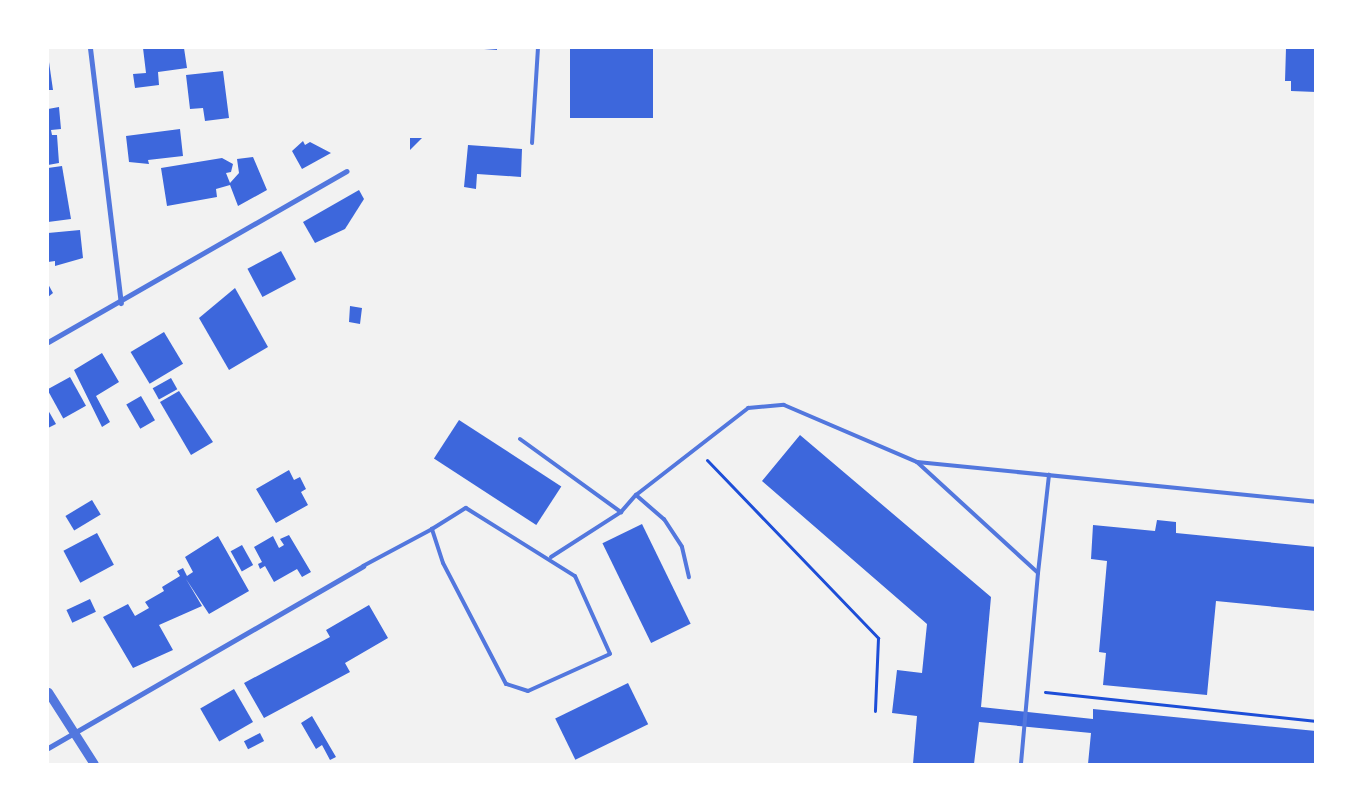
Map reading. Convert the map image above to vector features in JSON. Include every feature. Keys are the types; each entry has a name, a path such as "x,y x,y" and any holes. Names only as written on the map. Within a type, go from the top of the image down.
{"street":[{"path":"90,48 121,303"},
{"path":"48,342 121,303 346,171"},
{"path":"48,748 363,566"},
{"path":"48,692 94,764"}],"lane":[{"path":"532,143 538,48"},
{"path":"551,557 621,512 636,495 748,408 784,405 918,462 1316,502"},
{"path":"520,439 621,512"},
{"path":"918,462 1038,573"},
{"path":"1021,764 1049,475"},
{"path":"636,495 669,526 682,547 689,577"},
{"path":"363,566 432,529 466,508 551,557 575,576 610,654 528,691 506,684 443,563 432,529"}],"path":[{"path":"696,449 878,638 875,711"},
{"path":"1027,690 1316,722"}],"building":[{"path":"143,48 184,48 187,68 158,72 159,85 135,88 133,74 146,73"},
{"path":"497,48 497,50 484,49"},
{"path":"570,48 653,48 653,118 570,118"},
{"path":"1286,48 1316,48 1316,92 1291,91 1291,81 1285,81"},
{"path":"48,55 53,90 48,90"},
{"path":"223,71 229,118 205,121 203,108 190,109 186,75"},
{"path":"59,107 61,129 51,130 52,135 57,135 59,163 48,165 48,109"},
{"path":"180,129 183,156 148,160 149,164 129,162 126,136"},
{"path":"410,138 422,138 410,150"},
{"path":"303,141 305,145 310,142 331,153 302,169 292,151"},
{"path":"468,145 522,149 521,177 477,174 476,189 464,187"},
{"path":"253,157 267,190 238,206 230,185 216,189 217,197 167,206 161,168 222,158 233,164 231,172 226,173 230,183 239,173 237,159"},
{"path":"62,166 71,219 48,222 48,168"},
{"path":"359,190 364,199 345,229 315,243 303,222"},
{"path":"80,230 83,258 55,266 55,261 48,262 48,233"},
{"path":"281,251 296,279 262,297 247,269"},
{"path":"48,284 53,293 48,297"},
{"path":"235,288 268,347 229,370 199,318"},
{"path":"350,306 362,308 360,324 349,322"},
{"path":"164,332 183,364 150,384 131,352"},
{"path":"102,353 119,382 96,396 110,422 102,427 74,370"},
{"path":"70,377 86,406 63,418 48,389"},
{"path":"171,378 177,389 159,400 153,388"},
{"path":"179,391 213,442 191,455 160,402"},
{"path":"141,396 155,420 140,429 126,404"},
{"path":"48,410 56,424 48,428"},
{"path":"459,420 561,486 536,525 434,459"},
{"path":"800,435 991,597 981,707 1093,719 1093,709 1316,731 1316,764 1088,764 1091,733 979,722 974,764 913,764 917,716 892,713 897,670 922,673 927,624 762,481"},
{"path":"289,470 294,480 300,477 306,489 301,492 308,505 276,523 256,489"},
{"path":"92,500 101,515 74,531 65,516"},
{"path":"1157,520 1176,522 1176,533 1316,547 1316,611 1216,601 1207,695 1103,685 1106,653 1099,652 1107,561 1091,559 1093,525 1155,531"},
{"path":"642,524 691,624 651,643 602,543"},
{"path":"97,533 114,565 80,583 63,551"},
{"path":"289,535 311,572 302,577 297,569 274,582 265,566 260,569 258,564 262,562 254,547 273,536 279,548 284,545 280,539"},
{"path":"218,536 249,591 209,614 186,579 202,606 159,625 173,650 133,668 103,617 128,604 135,616 149,608 145,602 164,591 162,587 180,576 177,571 183,568 187,576 193,572 185,557"},
{"path":"242,545 253,565 242,571 231,551"},
{"path":"90,599 96,612 72,623 66,610"},
{"path":"369,605 388,638 345,663 350,672 264,718 244,683 330,637 326,630"},
{"path":"628,683 648,724 575,760 555,719"},
{"path":"234,689 253,722 219,741 200,708"},
{"path":"312,716 336,757 330,760 322,745 316,749 301,723"},
{"path":"260,733 264,741 248,749 244,741"}]}
